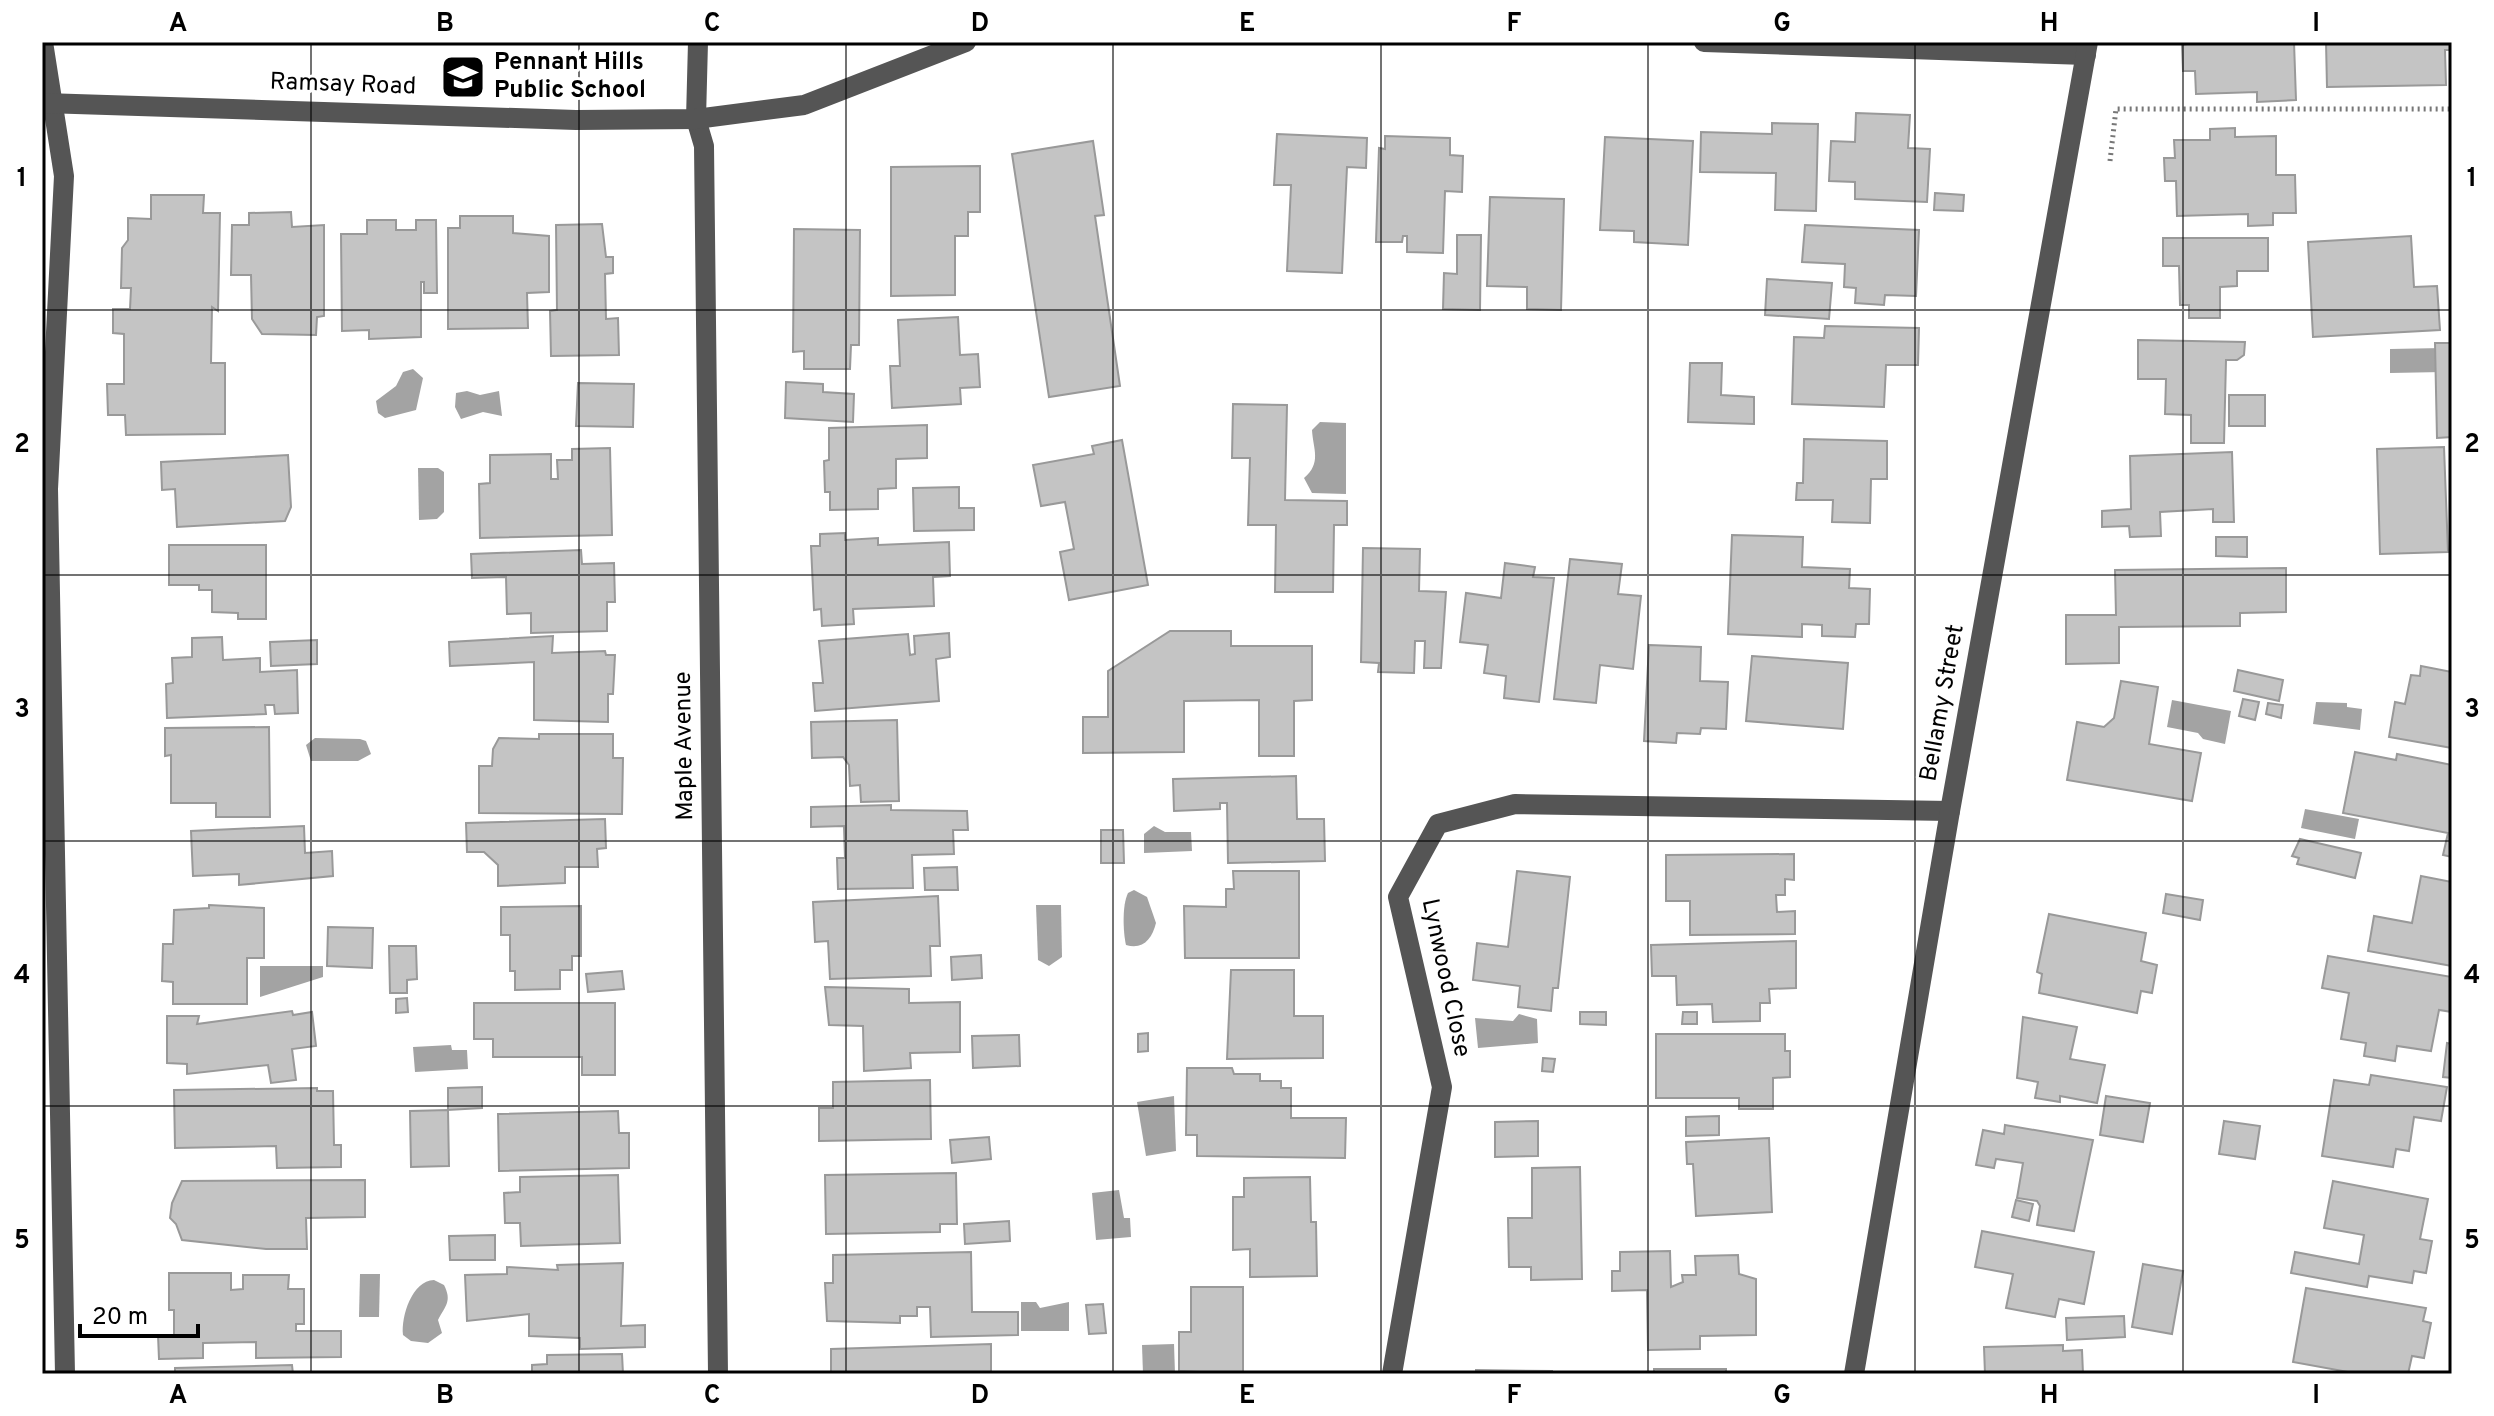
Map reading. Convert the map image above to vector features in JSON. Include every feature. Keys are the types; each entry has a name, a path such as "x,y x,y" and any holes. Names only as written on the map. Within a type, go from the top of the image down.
{"street":[{"path":"43,42 48,104 64,176 45,489 65,1374"},
{"name":"Maple Avenue","path":"698,42 696,119 704,146 718,1374"},
{"name":"Ramsay Road","path":"48,104 148,104 576,120 696,119 804,105 966,42"},
{"path":"1704,42 2087,49"},
{"name":"Bellamy Street","path":"1854,1374 1950,811 2087,49"},
{"name":"Lynwood Close","path":"1392,1374 1442,1087 1398,897 1438,824 1515,804 1950,811"}],"path":[{"path":"2110,161 2116,109 2452,109"}],"shaded area":[{"path":"2443,348 2443,372 2390,373 2390,349"},
{"path":"413,369 423,378 416,410 385,418 378,413 376,401 396,386 403,372"},
{"path":"467,391 480,395 499,391 502,416 483,412 461,419 455,407 456,393"},
{"path":"1320,422 1346,423 1346,494 1312,493 1304,478 1315,461 1312,430"},
{"path":"418,468 438,468 444,472 444,512 437,519 419,520"},
{"path":"2172,700 2231,711 2225,744 2203,739 2198,733 2167,727"},
{"path":"2316,702 2347,703 2347,707 2362,709 2360,730 2313,724"},
{"path":"315,738 360,739 366,741 371,754 358,761 311,761 306,745"},
{"path":"2305,809 2359,819 2355,839 2301,828"},
{"path":"1154,826 1165,832 1191,832 1192,851 1144,853 1144,834"},
{"path":"1134,890 1147,897 1156,923 1146,942 1137,946 1126,945 1124,933 1126,898"},
{"path":"1036,905 1061,905 1062,957 1049,966 1038,960"},
{"path":"260,966 323,966 323,977 260,997"},
{"path":"1519,1014 1537,1019 1538,1043 1478,1048 1475,1018 1513,1021"},
{"path":"451,1045 452,1050 467,1050 468,1069 415,1072 413,1047"},
{"path":"1174,1096 1176,1151 1146,1156 1137,1102"},
{"path":"1119,1190 1124,1218 1130,1218 1131,1237 1096,1240 1092,1193"},
{"path":"360,1274 380,1274 379,1317 359,1317"},
{"path":"434,1280 444,1285 448,1295 438,1320 442,1333 428,1343 411,1341 403,1335 406,1310 420,1286"},
{"path":"1021,1302 1036,1302 1040,1308 1069,1302 1069,1331 1021,1331"},
{"path":"1174,1344 1175,1374 1143,1374 1142,1345"}],"building":[{"path":"2197,42 2294,42 2296,100 2257,102 2257,92 2196,94 2195,71 2183,71 2182,45"},
{"path":"2326,42 2452,42 2452,50 2445,50 2446,85 2327,87"},
{"path":"1856,113 1910,115 1908,148 1930,149 1927,202 1855,199 1855,182 1829,181 1831,141 1855,142"},
{"path":"1772,123 1818,124 1816,211 1775,210 1776,173 1700,172 1701,132 1772,134"},
{"path":"2235,128 2235,137 2276,136 2276,175 2295,175 2296,213 2273,213 2273,225 2248,226 2248,214 2177,216 2176,181 2165,181 2164,158 2175,158 2174,140 2210,140 2210,129"},
{"path":"1277,134 1367,138 1366,168 1347,167 1342,273 1287,271 1291,185 1274,185"},
{"path":"1385,136 1450,138 1450,155 1463,156 1462,192 1445,191 1443,253 1407,252 1407,236 1403,236 1402,242 1376,242 1379,148 1385,149"},
{"path":"1605,137 1693,141 1688,245 1634,242 1634,231 1600,230"},
{"path":"1093,141 1104,215 1095,216 1120,386 1049,397 1012,154"},
{"path":"980,166 980,212 968,212 968,236 955,236 955,295 891,296 891,167"},
{"path":"1935,193 1964,195 1963,211 1934,210"},
{"path":"151,195 204,195 203,213 220,213 218,311 212,307 211,363 225,363 225,434 126,435 125,415 108,415 107,384 124,384 124,334 113,333 113,309 130,309 131,288 121,288 122,248 128,240 128,218 151,219"},
{"path":"1490,197 1564,199 1561,310 1527,309 1527,287 1487,286"},
{"path":"291,212 292,227 324,225 324,316 317,317 316,335 262,334 252,319 251,275 231,275 232,225 249,225 249,213"},
{"path":"460,216 513,216 513,233 549,236 549,292 527,293 528,328 448,329 448,228 460,228"},
{"path":"367,220 396,220 396,230 416,230 416,220 436,220 437,293 424,293 424,282 421,282 421,337 369,339 369,330 342,331 341,234 367,234"},
{"path":"602,224 606,257 613,257 613,273 605,274 606,319 618,318 619,355 551,356 550,311 557,310 556,225"},
{"path":"1805,225 1919,230 1916,296 1885,295 1884,305 1855,303 1856,288 1844,287 1845,264 1802,262"},
{"path":"794,229 860,230 859,345 851,345 850,369 804,369 804,351 793,352"},
{"path":"1457,235 1481,235 1480,310 1443,309 1444,273 1457,274"},
{"path":"2411,236 2414,287 2437,286 2440,330 2313,337 2308,242"},
{"path":"2163,238 2268,238 2268,271 2237,271 2237,286 2220,287 2220,318 2189,318 2189,305 2180,305 2179,266 2163,266"},
{"path":"1767,279 1832,283 1829,319 1765,315"},
{"path":"958,317 960,355 978,354 980,387 960,388 961,404 892,408 890,366 900,366 898,320"},
{"path":"1825,326 1919,328 1918,365 1886,365 1884,407 1792,404 1794,337 1824,338"},
{"path":"2138,340 2245,342 2244,355 2237,360 2226,360 2224,443 2191,443 2191,415 2165,414 2166,379 2138,379"},
{"path":"2435,343 2452,343 2452,437 2437,438"},
{"path":"1690,363 1722,363 1721,395 1754,397 1754,424 1688,422"},
{"path":"786,382 823,384 823,392 854,394 853,422 785,418"},
{"path":"578,383 634,384 633,427 576,426"},
{"path":"2229,395 2265,395 2265,426 2229,426"},
{"path":"1233,404 1287,405 1285,500 1347,501 1347,525 1334,525 1333,592 1275,592 1276,525 1248,525 1250,458 1232,458"},
{"path":"927,425 927,458 896,459 896,488 878,489 878,509 830,510 830,492 825,492 824,461 829,460 829,428"},
{"path":"1804,439 1887,441 1887,479 1871,479 1870,523 1832,522 1833,500 1796,500 1797,483 1803,483"},
{"path":"1122,440 1148,585 1069,600 1060,552 1074,549 1065,502 1041,506 1033,465 1094,454 1092,446"},
{"path":"2444,447 2448,552 2380,554 2377,449"},
{"path":"610,448 612,535 480,538 479,484 490,483 490,455 551,454 551,479 558,479 557,460 572,460 572,449"},
{"path":"2232,452 2234,522 2213,522 2213,509 2160,512 2161,536 2130,537 2129,526 2102,527 2102,511 2131,509 2130,456"},
{"path":"288,455 291,507 285,521 177,527 175,489 162,490 161,462"},
{"path":"959,487 959,508 974,508 974,530 914,531 913,488"},
{"path":"845,533 845,540 878,538 878,545 949,542 950,576 933,577 934,606 853,609 854,624 822,626 821,609 814,610 811,546 820,546 820,534"},
{"path":"1732,535 1803,537 1802,567 1850,569 1849,588 1870,589 1869,624 1856,624 1855,637 1822,636 1822,625 1802,624 1802,637 1728,634"},
{"path":"2216,537 2247,537 2247,557 2216,556"},
{"path":"169,545 266,545 266,619 238,619 238,613 212,612 212,590 199,590 199,585 169,585"},
{"path":"1363,548 1420,549 1419,591 1446,592 1441,668 1424,668 1425,641 1415,641 1414,673 1378,672 1379,663 1361,662"},
{"path":"581,550 582,564 614,563 615,602 607,602 607,631 531,633 531,613 507,614 506,577 472,578 471,554"},
{"path":"1570,559 1622,564 1618,594 1641,596 1633,669 1600,665 1596,703 1554,699"},
{"path":"1505,563 1535,567 1533,577 1554,578 1539,702 1504,698 1506,676 1484,673 1488,645 1460,642 1466,593 1501,598"},
{"path":"2286,568 2286,612 2240,613 2240,626 2119,627 2119,663 2066,664 2066,615 2116,615 2115,570"},
{"path":"1170,631 1231,631 1231,646 1312,646 1312,700 1294,701 1294,756 1259,756 1259,700 1184,701 1184,752 1083,753 1083,717 1108,717 1108,671"},
{"path":"949,633 950,657 936,659 939,701 815,711 813,683 823,683 819,641 908,634 910,655 915,654 914,636"},
{"path":"553,636 552,653 605,651 606,655 615,655 613,694 608,694 608,722 534,720 534,662 450,666 449,642"},
{"path":"222,637 223,660 260,658 260,672 297,670 298,713 275,714 274,705 265,705 266,714 167,718 166,684 173,683 172,658 192,657 192,638"},
{"path":"317,640 317,664 271,666 270,642"},
{"path":"1649,645 1701,647 1700,681 1728,682 1726,729 1701,728 1700,734 1677,733 1676,743 1644,741"},
{"path":"1752,656 1848,663 1843,729 1746,721"},
{"path":"2421,666 2452,672 2452,748 2389,737 2395,702 2405,704 2411,675 2420,676"},
{"path":"2238,670 2283,680 2279,701 2234,691"},
{"path":"2121,681 2158,687 2149,744 2201,753 2192,801 2067,780 2077,722 2104,727 2114,718"},
{"path":"2243,699 2259,702 2255,720 2239,716"},
{"path":"2268,703 2283,705 2281,718 2266,714"},
{"path":"897,720 899,801 861,802 860,785 850,786 849,765 843,757 812,758 811,722"},
{"path":"269,727 270,817 216,817 216,803 171,803 171,755 165,756 165,728"},
{"path":"539,734 613,734 613,758 623,758 622,814 479,813 479,766 492,766 493,749 499,738 539,739"},
{"path":"2355,752 2396,760 2397,754 2452,765 2452,857 2443,855 2448,833 2343,813"},
{"path":"1296,776 1297,819 1324,819 1325,861 1228,863 1227,803 1220,803 1220,809 1174,811 1173,779"},
{"path":"891,805 891,810 967,811 968,830 953,830 954,854 912,855 913,888 838,889 837,858 845,858 844,826 811,827 811,807"},
{"path":"605,819 606,848 597,849 598,867 565,867 565,883 498,886 498,865 484,852 467,852 466,823"},
{"path":"304,826 305,853 332,851 333,876 239,885 239,874 193,876 191,831"},
{"path":"1101,830 1123,830 1124,863 1101,863"},
{"path":"2300,839 2361,853 2355,878 2297,864 2299,858 2292,856"},
{"path":"1794,854 1794,880 1785,879 1785,895 1776,895 1777,912 1795,911 1795,934 1690,935 1690,901 1666,901 1666,855"},
{"path":"957,867 958,890 925,890 924,868"},
{"path":"1233,871 1299,871 1299,958 1185,958 1184,906 1226,907 1226,889 1234,889"},
{"path":"1517,871 1570,877 1558,988 1553,988 1551,1011 1518,1007 1520,986 1473,980 1477,943 1508,947"},
{"path":"2421,876 2452,882 2452,966 2368,951 2374,916 2412,923"},
{"path":"2166,894 2203,900 2200,920 2163,913"},
{"path":"938,896 940,946 930,946 931,976 830,979 828,941 815,942 813,902"},
{"path":"209,905 264,908 264,958 247,958 247,1004 173,1004 173,982 162,981 163,944 173,944 174,910 209,908"},
{"path":"581,906 581,956 572,956 572,970 560,970 560,989 515,990 515,971 510,971 510,935 501,935 501,907"},
{"path":"2049,914 2146,933 2141,961 2157,965 2152,993 2141,991 2137,1013 2039,993 2042,974 2037,972"},
{"path":"328,927 373,928 372,968 327,966"},
{"path":"1796,941 1796,988 1769,989 1770,1003 1760,1003 1760,1021 1713,1022 1712,1004 1677,1005 1676,976 1652,976 1651,945"},
{"path":"389,946 416,946 417,979 407,980 407,993 390,993"},
{"path":"981,955 982,978 952,980 951,957"},
{"path":"2328,956 2452,977 2452,1012 2439,1010 2431,1051 2397,1046 2395,1061 2364,1056 2366,1043 2341,1039 2349,993 2322,988"},
{"path":"1231,970 1294,970 1294,1016 1323,1016 1323,1058 1227,1059"},
{"path":"622,971 624,989 588,992 586,974"},
{"path":"825,987 909,989 909,1003 960,1002 960,1052 910,1053 911,1068 864,1071 863,1026 829,1025"},
{"path":"407,998 408,1012 396,1013 396,999"},
{"path":"474,1003 615,1003 615,1075 582,1075 582,1057 493,1057 493,1039 474,1039"},
{"path":"292,1011 293,1015 312,1012 316,1046 292,1049 296,1080 271,1083 268,1065 187,1074 187,1064 167,1063 167,1016 199,1016 197,1024"},
{"path":"1580,1012 1606,1012 1606,1025 1580,1024"},
{"path":"1683,1012 1697,1012 1697,1024 1682,1024"},
{"path":"2023,1017 2077,1027 2070,1059 2105,1065 2097,1103 2060,1096 2060,1102 2035,1098 2038,1082 2017,1078"},
{"path":"1148,1033 1148,1051 1138,1052 1138,1034"},
{"path":"1656,1034 1785,1034 1785,1051 1790,1051 1790,1077 1773,1078 1773,1109 1739,1109 1739,1098 1656,1098"},
{"path":"1019,1035 1020,1066 973,1068 972,1036"},
{"path":"2447,1043 2452,1044 2452,1078 2443,1077"},
{"path":"1543,1058 1555,1059 1553,1072 1542,1071"},
{"path":"1187,1068 1232,1068 1234,1074 1260,1074 1260,1081 1281,1081 1281,1088 1291,1088 1291,1118 1346,1118 1345,1158 1197,1156 1197,1135 1186,1135"},
{"path":"2371,1075 2447,1087 2441,1121 2414,1117 2409,1151 2396,1149 2393,1167 2322,1156 2334,1080 2369,1085"},
{"path":"930,1080 931,1139 819,1141 819,1108 833,1108 833,1082"},
{"path":"482,1087 482,1108 448,1110 448,1088"},
{"path":"317,1088 317,1091 333,1091 334,1145 341,1145 341,1167 277,1168 276,1146 175,1148 174,1090"},
{"path":"2106,1096 2150,1103 2143,1142 2100,1135"},
{"path":"448,1110 449,1166 411,1167 410,1111"},
{"path":"618,1111 619,1133 629,1133 629,1168 499,1171 498,1114"},
{"path":"1719,1116 1719,1135 1686,1136 1686,1117"},
{"path":"1538,1121 1538,1156 1495,1157 1495,1122"},
{"path":"2224,1121 2260,1126 2255,1159 2219,1154"},
{"path":"2005,1125 2093,1140 2074,1231 2037,1225 2040,1206 2037,1201 2017,1198 2023,1163 1996,1159 1994,1168 1976,1165 1983,1130 2004,1134"},
{"path":"989,1137 991,1159 952,1163 950,1140"},
{"path":"1769,1138 1772,1212 1696,1216 1693,1164 1687,1164 1686,1142"},
{"path":"1580,1167 1582,1279 1531,1280 1531,1267 1509,1267 1508,1218 1532,1218 1532,1168"},
{"path":"956,1173 957,1224 940,1224 940,1232 826,1234 825,1175"},
{"path":"618,1175 620,1243 521,1246 520,1223 505,1223 504,1193 520,1192 520,1177"},
{"path":"1310,1177 1311,1222 1316,1222 1317,1276 1250,1277 1250,1249 1233,1250 1233,1197 1244,1197 1244,1178"},
{"path":"365,1180 365,1217 306,1218 307,1249 266,1249 182,1240 170,1218 172,1203 182,1181"},
{"path":"2333,1181 2428,1199 2420,1239 2432,1241 2426,1273 2414,1271 2412,1283 2369,1276 2367,1287 2291,1273 2295,1252 2359,1264 2364,1235 2324,1228"},
{"path":"2016,1200 2033,1204 2029,1221 2012,1217"},
{"path":"1009,1221 1010,1241 965,1244 964,1224"},
{"path":"1982,1231 2094,1252 2084,1304 2059,1299 2055,1317 2006,1308 2013,1274 1975,1267"},
{"path":"495,1235 495,1260 450,1260 449,1236"},
{"path":"1670,1251 1671,1287 1683,1282 1682,1275 1696,1275 1695,1256 1738,1255 1739,1274 1756,1279 1756,1335 1700,1336 1700,1349 1648,1350 1647,1290 1612,1291 1612,1271 1620,1271 1620,1252"},
{"path":"971,1252 972,1312 1018,1312 1018,1335 931,1337 930,1307 917,1307 917,1316 900,1316 900,1323 827,1321 825,1283 833,1283 833,1255"},
{"path":"623,1263 621,1326 645,1325 645,1347 580,1349 580,1338 529,1336 529,1314 467,1321 465,1275 507,1274 507,1267 558,1270 557,1265"},
{"path":"2143,1264 2183,1271 2172,1334 2132,1327"},
{"path":"169,1273 231,1273 231,1290 243,1289 243,1275 289,1275 288,1289 304,1289 304,1324 296,1324 296,1331 341,1331 341,1357 256,1358 256,1342 203,1343 203,1358 159,1359 158,1335 174,1335 174,1310 169,1310"},
{"path":"1191,1287 1243,1287 1243,1374 1179,1371 1179,1332 1191,1332"},
{"path":"2306,1288 2426,1308 2423,1321 2431,1323 2424,1358 2412,1356 2408,1374 2359,1374 2293,1362"},
{"path":"1103,1304 1106,1333 1089,1334 1086,1305"},
{"path":"2124,1316 2125,1337 2067,1340 2066,1318"},
{"path":"991,1344 991,1374 831,1374 831,1349"},
{"path":"2063,1345 2063,1351 2082,1350 2083,1374 1985,1374 1984,1347"},
{"path":"622,1354 623,1374 532,1374 532,1365 547,1364 547,1355"},
{"path":"292,1365 293,1374 175,1374 175,1368"},
{"path":"1654,1369 1726,1369 1726,1374 1654,1374"},
{"path":"1476,1370 1552,1371 1552,1374 1476,1374"}],"place":[{"name":"Pennant Hills Public School","path":"463,77"}]}
